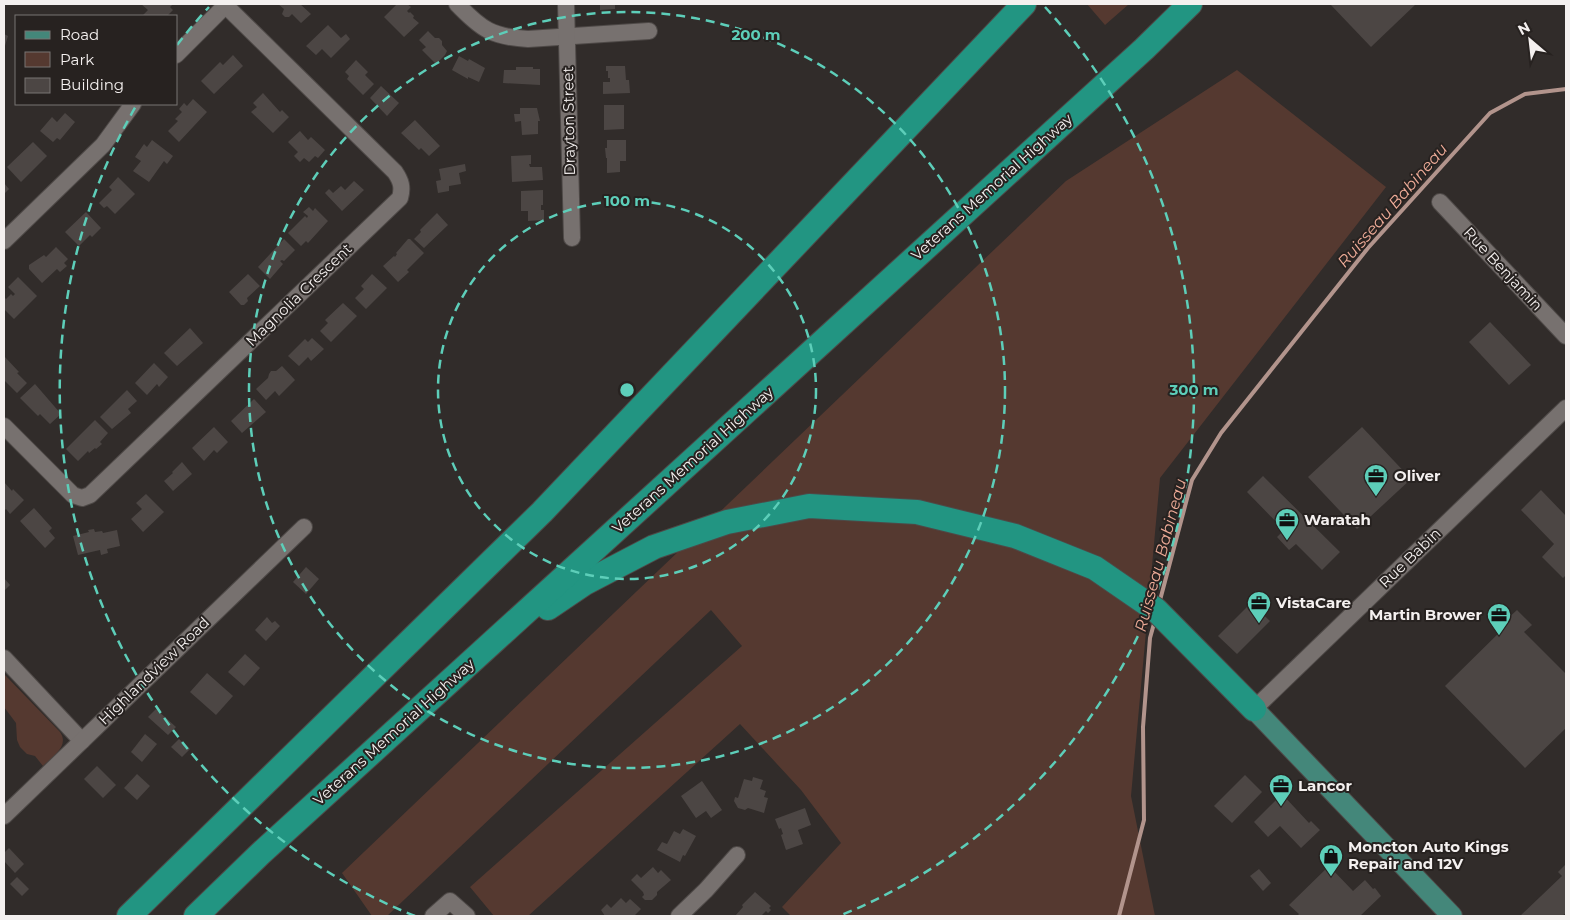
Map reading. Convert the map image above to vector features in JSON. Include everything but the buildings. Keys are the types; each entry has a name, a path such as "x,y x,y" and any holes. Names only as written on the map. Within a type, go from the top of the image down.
{"highway":[{"path":"129,916 542,512 1024,4"},
{"name":"Veterans Memorial Highway","path":"196,916 260,854 1144,49 1190,4"},
{"path":"484,650 585,583 636,556 654,547 727,522 809,506 917,512 1015,536 1094,568 1156,610 1254,709"}],"main road":[{"path":"1254,709 1452,916"}],"street":[{"path":"178,53 225,4"},
{"name":"Magnolia Crescent","path":"4,426 73,496 82,498 90,495 400,198 402,190 401,181 395,172 225,4"},
{"path":"457,4 478,25 494,34 521,39 649,31"},
{"name":"Drayton Street","path":"566,4 572,238"},
{"path":"4,241 103,145 132,105"},
{"name":"Rue Benjamin","path":"1440,202 1566,336"},
{"name":"Rue Babin","path":"1254,709 1299,663 1566,408"},
{"name":"Highlandview Road","path":"4,816 304,527"},
{"path":"4,658 82,741"},
{"path":"679,916 706,890 737,855"},
{"path":"433,916 450,901 467,916"}],"green space":[{"path":"1087,4 1129,4 1105,25"},
{"path":"1237,70 1386,187 1160,478 1131,796 1155,916 791,916 782,907 841,843 801,790 740,724 528,916 494,916 470,887 742,646 711,610 387,916 372,916 342,873 1066,181"},
{"path":"4,674 63,737 59,751 43,766 35,756 27,754 20,747 17,740 16,723 4,707"}],"waterway":[{"name":"Ruisseau Babineau","path":"1159,604 1192,480 1221,433 1368,248 1490,113 1525,94 1566,89"},
{"name":"Ruisseau Babineau","path":"1119,916 1144,820 1143,727 1150,638 1155,620"}],"place":[{"name":"Oliver","path":"1376,497"},
{"name":"Waratah","path":"1287,541"},
{"name":"VistaCare","path":"1259,624"},
{"name":"Martin Brower","path":"1499,636"},
{"name":"Lancor","path":"1281,807"},
{"name":"Moncton Auto Kings Repair and 12V","path":"1331,877"}]}
